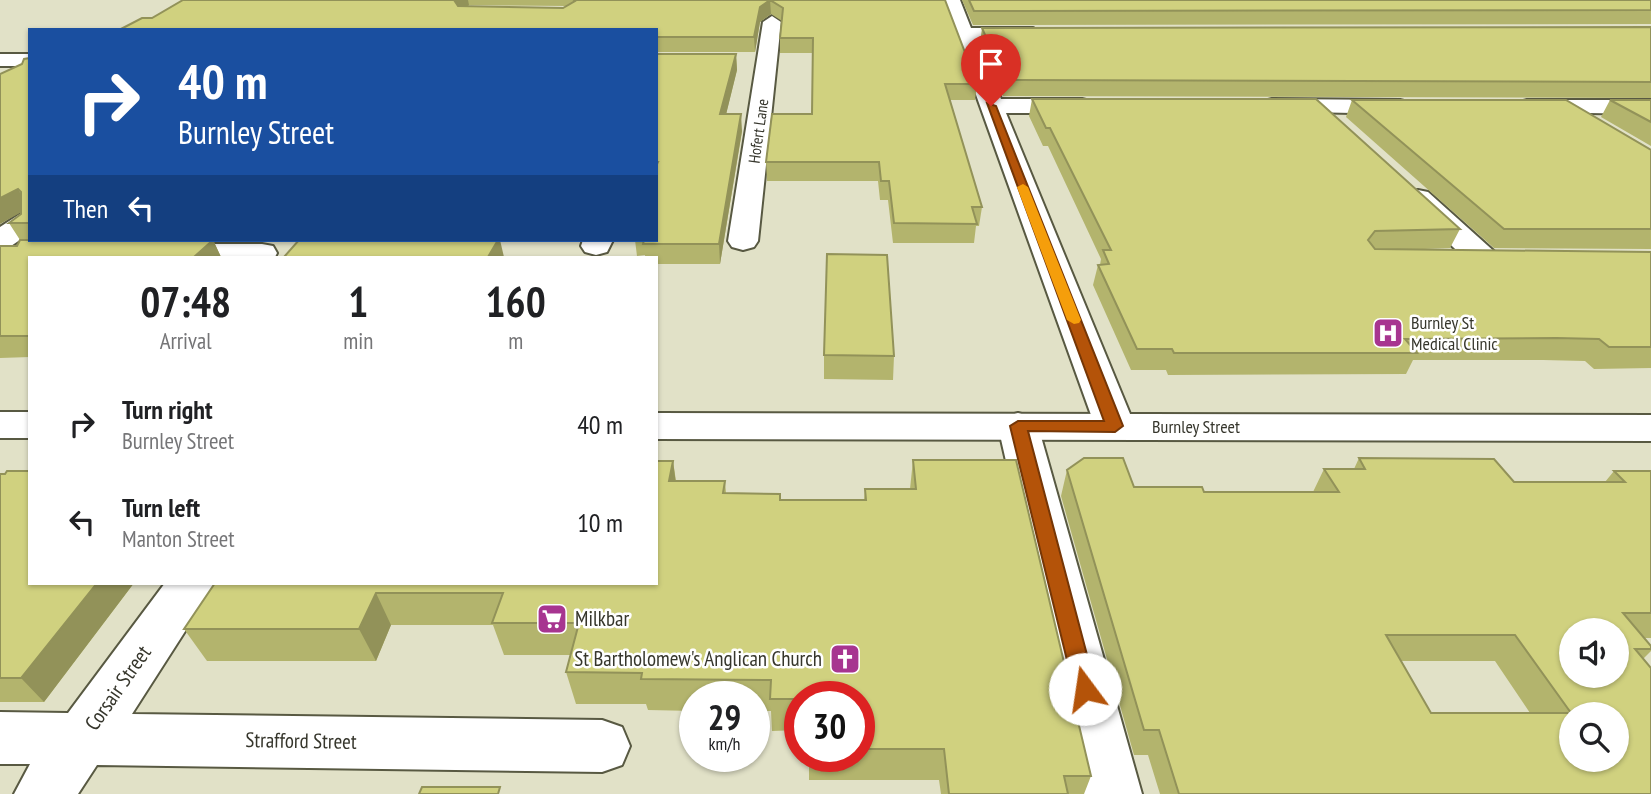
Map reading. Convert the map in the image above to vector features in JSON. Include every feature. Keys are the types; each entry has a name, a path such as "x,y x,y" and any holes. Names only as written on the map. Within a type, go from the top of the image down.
{"street":[{"path":"951,0 1115,426"},
{"name":"Hofert Lane","path":"743,241 755,61 772,22"},
{"path":"965,34 1049,34"},
{"path":"0,60 28,60"},
{"path":"10,80 28,70"},
{"path":"991,106 1108,106"},
{"path":"1248,106 1426,107"},
{"path":"1317,106 1348,134"},
{"path":"1508,107 1651,107"},
{"path":"1563,107 1598,128"},
{"path":"1397,179 1486,261"},
{"path":"0,240 28,221"},
{"path":"137,253 265,250"},
{"path":"1446,260 1517,261"},
{"path":"0,425 28,425"},
{"name":"Burnley Street","path":"658,426 1651,428"},
{"path":"1018,426 1112,794"},
{"name":"Corsair Street","path":"44,794 191,585"},
{"name":"Strafford Street","path":"0,738 602,746"}],"building":[{"path":"183,0 454,0 458,6 563,8 574,0 770,0 760,7 754,37 658,37 658,28 123,28 142,18 152,18"},
{"path":"770,0 945,0 977,84 945,84 982,207 972,207 977,224 894,223 889,181 881,181 879,162 766,162 772,114 812,114 813,38 780,38 783,8"},
{"path":"969,0 1651,0 1651,10 974,11"},
{"path":"1651,27 1651,82 1005,80 982,28"},
{"path":"658,54 736,54 720,114 741,114 719,244 643,244 658,242"},
{"path":"28,58 28,223 9,223 21,214 21,192 18,189 0,198 0,74 22,64 24,59"},
{"path":"1032,99 1316,99 1460,229 1375,231 1368,240 1375,249 1651,252 1651,347 1609,347 1599,339 1557,338 1405,339 1417,353 1174,353 1172,349 1137,349 1098,265 1109,264 1103,250 1111,250 1050,128 1046,128"},
{"path":"1352,100 1566,100 1651,150 1651,229 1504,229"},
{"path":"1610,100 1651,100 1651,122"},
{"path":"20,240 211,242 195,256 28,256 28,336 0,336 0,246 17,246"},
{"path":"297,242 497,242 489,256 285,256"},
{"path":"827,254 887,255 894,356 824,355"},
{"path":"1084,458 1123,458 1134,487 1202,487 1204,492 1339,492 1324,469 1365,469 1359,458 1494,459 1514,482 1625,482 1614,471 1651,471 1651,613 1623,613 1627,618 1559,618 1559,688 1629,688 1629,620 1651,646 1651,649 1635,649 1651,668 1651,794 1179,794 1159,730 1144,730 1067,470","holes":["1386,635 1515,635 1563,702 1629,702 1629,772 1559,772 1559,713 1431,713"]},
{"path":"913,460 1016,460 1091,776 1064,776 1068,794 949,794 944,749 875,749 875,681 784,681 784,699 770,699 771,680 641,679 642,673 566,672 579,623 492,623 503,593 376,593 359,629 184,629 214,585 658,585 658,461 673,461 669,481 725,481 723,493 780,494 780,500 866,500 865,489 916,489"},
{"path":"7,471 28,471 28,585 95,585 21,678 0,678 0,474"},
{"path":"422,787 500,787 498,794 419,794"}],"slow traffic":[{"path":"1023,187 1074,320"}],"place":[{"name":"Burnley St Medical Clinic","path":"1388,333"},
{"name":"Milkbar","path":"552,619"},
{"name":"St Bartholomew's Anglican Church","path":"845,659"}],"route":[{"path":"991,106 1115,426 1018,426 1085,689"}]}
